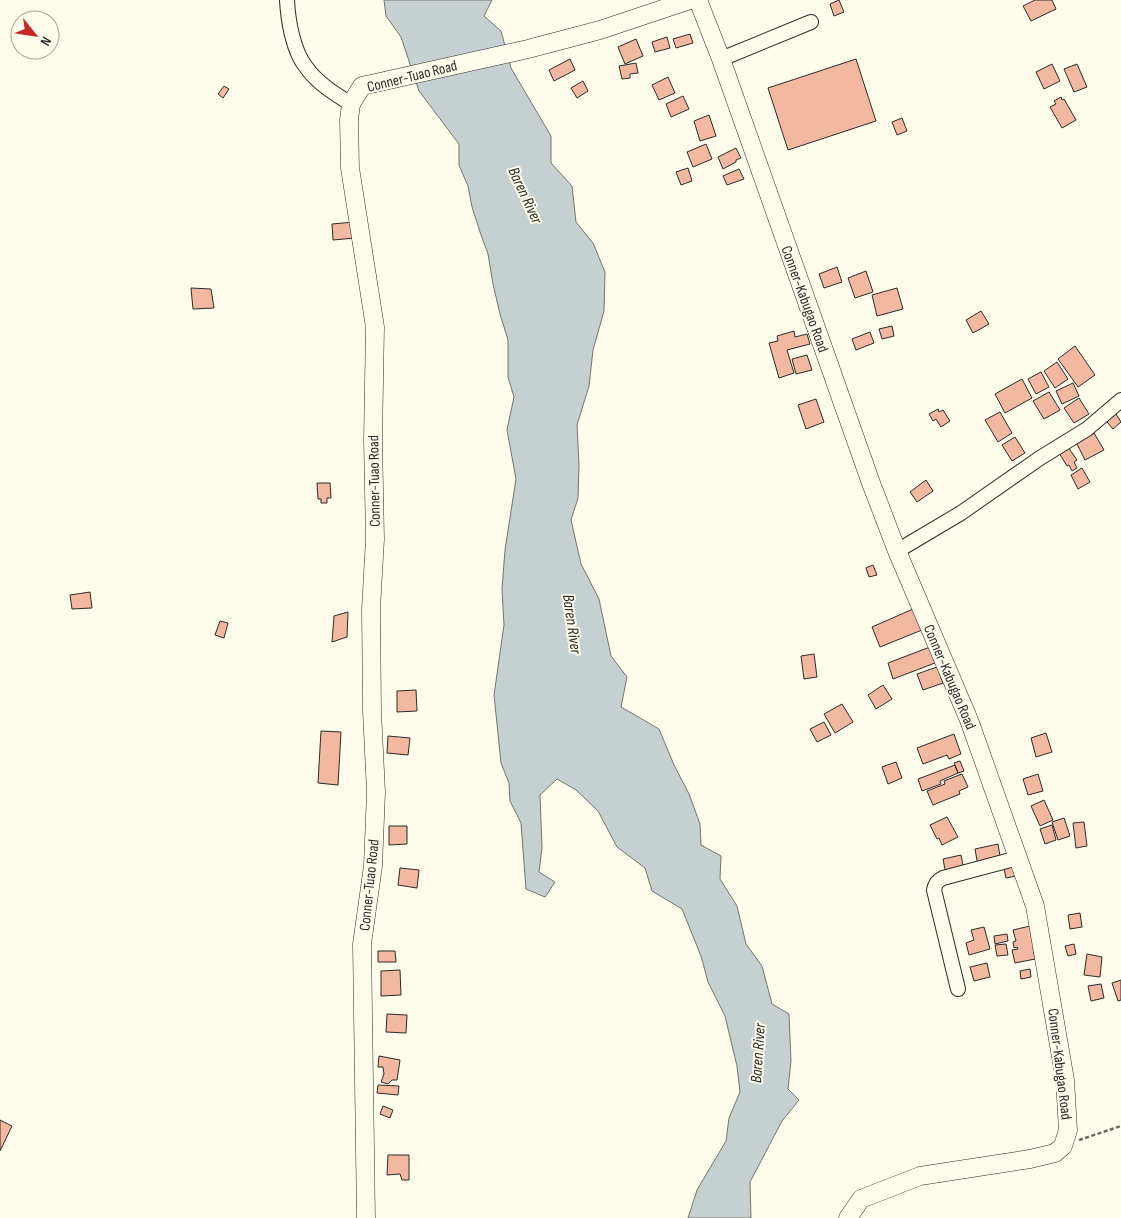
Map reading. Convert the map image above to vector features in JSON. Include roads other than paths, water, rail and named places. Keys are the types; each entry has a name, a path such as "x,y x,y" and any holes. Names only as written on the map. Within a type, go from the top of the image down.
{"main road":[{"name":"Conner-Tuao Road","path":"366,1218 362,944 373,866 376,792 372,711 371,609 375,539 373,440 375,327 350,168 349,120 351,104 362,86 528,49 600,30 690,0"},
{"name":"Conner-Kabugao Road","path":"698,0 721,59 871,483 897,551 969,720 1035,906 1065,1080 1066,1138 1055,1153 1030,1159 920,1176 861,1199 848,1218"}],"street":[{"path":"287,0 294,41 305,67 331,92 351,104"},
{"path":"721,59 811,22"},
{"path":"897,551 961,513 1040,458 1087,429 1121,400"},
{"path":"958,989 934,890 935,886 943,878 1018,858"}],"water":[{"name":"Baren River","path":"384,0 492,0 484,16 501,31 511,68 551,136 551,163 572,186 576,222 593,243 605,272 604,311 593,350 589,386 577,425 578,498 571,520 581,564 599,599 611,656 627,677 621,707 659,729 689,794 700,824 701,845 721,856 720,879 737,906 746,944 762,966 772,1004 789,1014 791,1061 788,1089 799,1100 782,1121 750,1182 751,1218 688,1218 697,1190 726,1141 729,1118 740,1092 737,1066 725,1016 708,982 701,956 682,909 652,891 645,868 617,847 598,811 576,790 557,779 540,795 542,848 539,872 555,882 545,897 526,889 521,823 510,801 509,783 501,763 494,695 504,625 502,589 505,550 516,479 507,430 514,397 508,377 508,340 493,284 488,254 472,207 468,186 459,165 459,144 419,91 401,37 386,16"}]}
